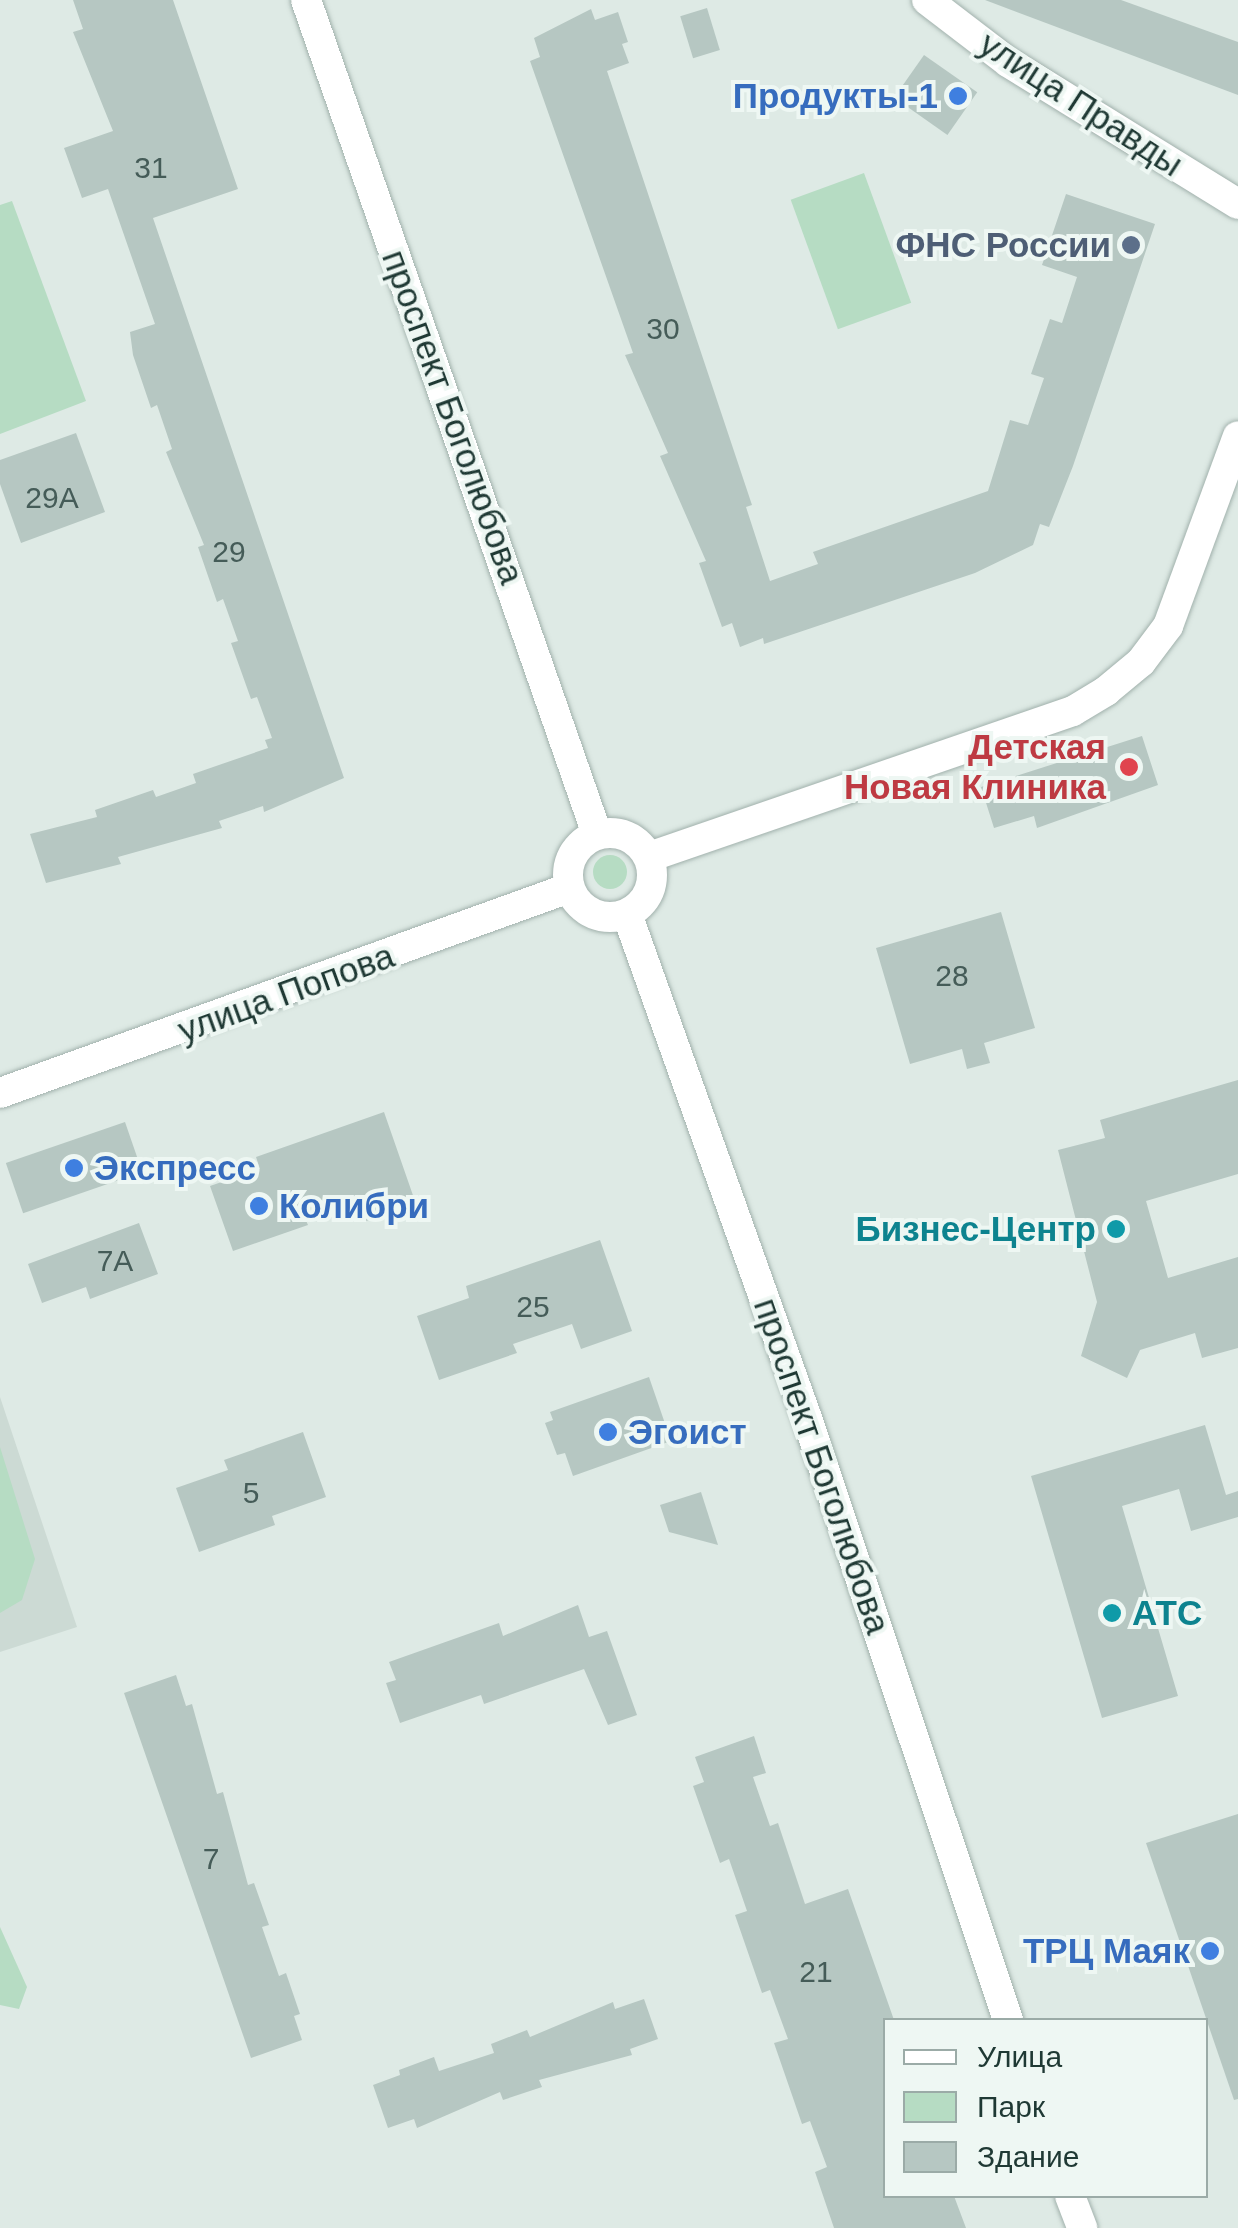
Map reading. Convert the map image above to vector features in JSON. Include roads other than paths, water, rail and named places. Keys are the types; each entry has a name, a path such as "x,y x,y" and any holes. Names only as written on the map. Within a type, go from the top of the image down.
{"main road":[{"name":"проспект Боголюбова","path":"306,0 597,834"},
{"name":"улица Правды","path":"927,0 1074,104 1238,204"},
{"path":"649,857 1073,711 1106,692 1141,662 1168,626 1238,436"},
{"path":"597,834 628,836 649,857 650,890 627,914 592,914 570,888 572,855 597,834"},
{"name":"улица Попова","path":"0,1093 570,888"},
{"name":"проспект Боголюбова","path":"627,914 813,1437 1007,2018"},
{"path":"1071,2198 1082,2228"}],"place":[{"name":"Продукты-1","path":"958,96"},
{"name":"ФНС России","path":"1131,245"},
{"name":"Детская Новая Клиника","path":"1129,767"},
{"name":"Экспресс","path":"74,1168"},
{"name":"Колибри","path":"259,1206"},
{"name":"Бизнес-Центр","path":"1116,1229"},
{"name":"Эгоист","path":"608,1432"},
{"name":"АТС","path":"1112,1613"},
{"name":"ТРЦ Маяк","path":"1210,1951"}]}
